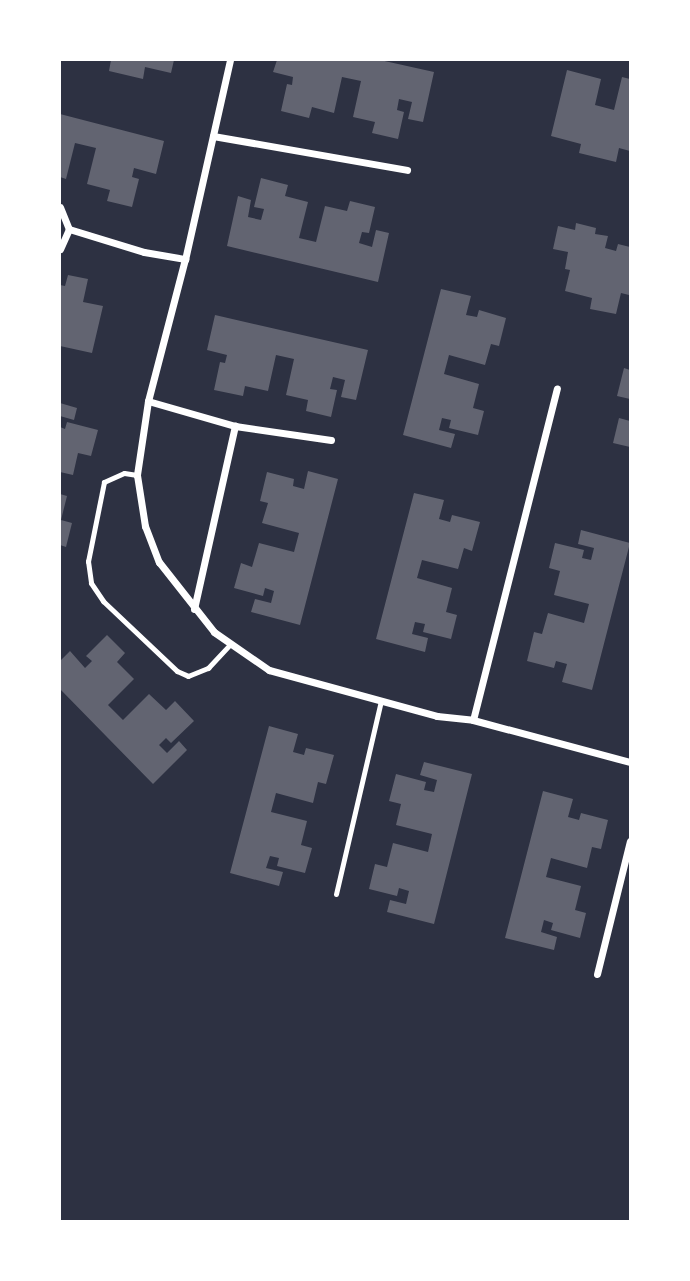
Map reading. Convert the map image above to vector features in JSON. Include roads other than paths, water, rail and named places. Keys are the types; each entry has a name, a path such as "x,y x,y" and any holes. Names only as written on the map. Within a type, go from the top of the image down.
{"street":[{"path":"230,60 185,259 148,401 137,475 145,526 159,562 214,632 269,670 437,716 473,720 631,762"},
{"path":"213,136 407,170"},
{"path":"60,207 69,229 60,249"},
{"path":"69,229 144,253 185,259"},
{"path":"473,720 557,388"},
{"path":"148,401 235,426 331,440"},
{"path":"194,608 235,426"},
{"path":"597,974 631,841"}],"lane":[{"path":"137,475 124,473 104,482 88,561 91,583 112,609 177,671 188,676 208,668 230,644"},
{"path":"336,894 381,701"}]}
